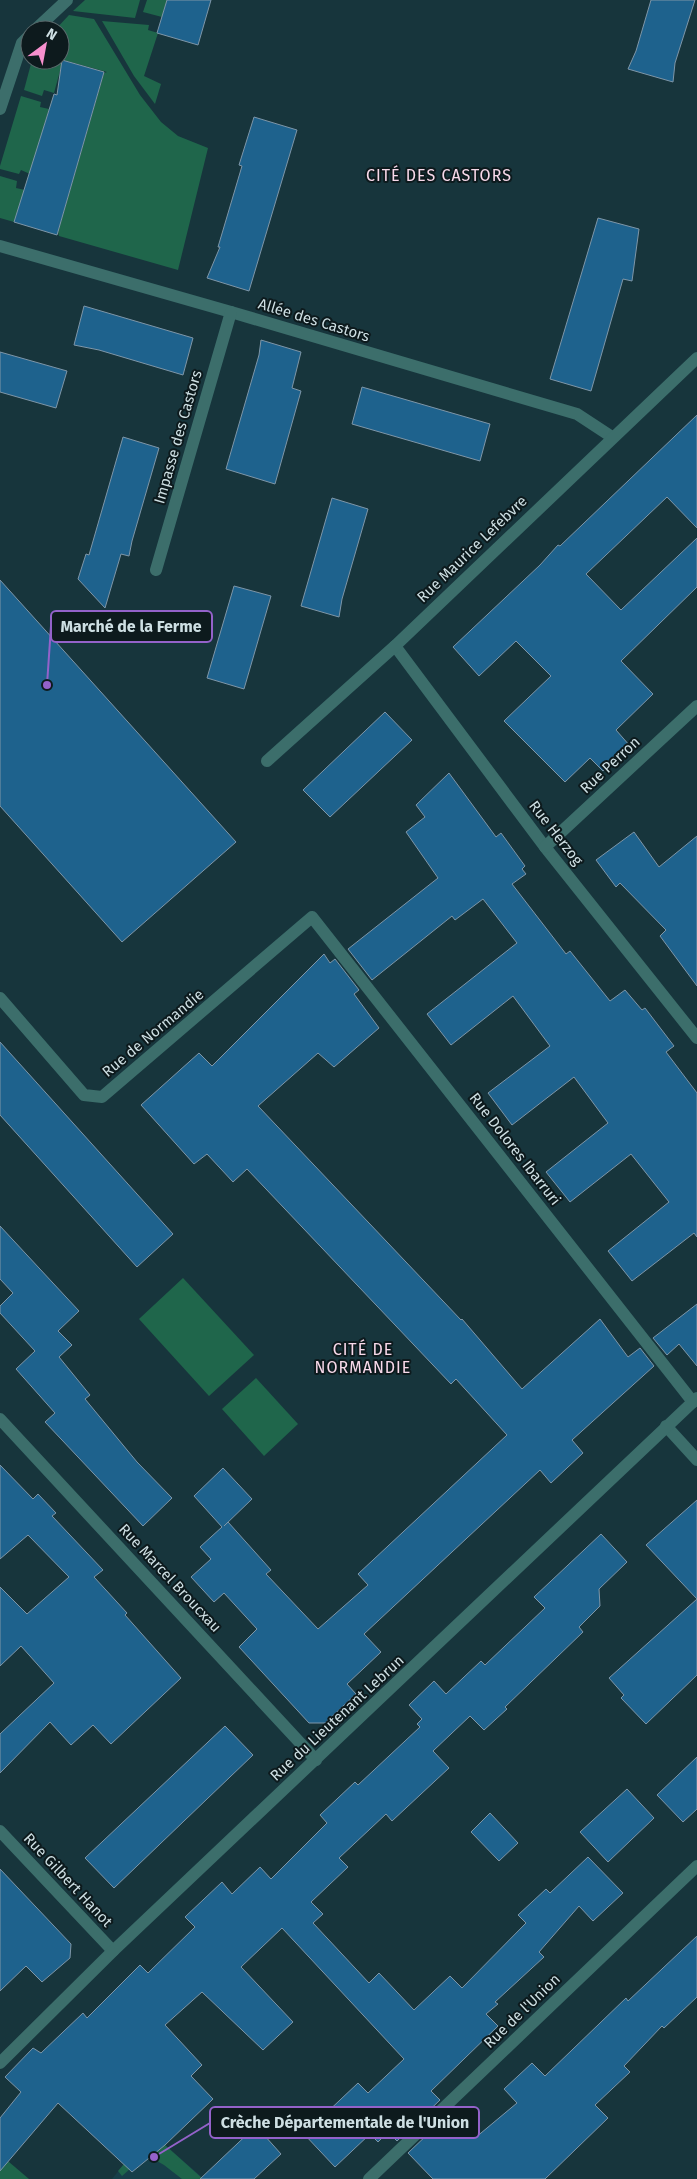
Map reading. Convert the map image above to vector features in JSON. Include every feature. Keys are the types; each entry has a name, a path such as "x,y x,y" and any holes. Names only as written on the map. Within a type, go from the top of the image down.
{"street":[{"path":"45,20 66,0"},
{"path":"0,109 20,49"},
{"name":"Allée des Castors","path":"0,246 577,414 612,437"},
{"name":"Impasse des Castors","path":"156,570 230,312"},
{"name":"Rue Maurice Lefebvre","path":"267,761 395,646 697,358"},
{"name":"Rue Herzog","path":"395,646 545,846 697,1038"},
{"name":"Rue Perron","path":"545,846 697,706"},
{"name":"Rue de Normandie","path":"0,998 84,1095 102,1097 312,917"},
{"name":"Rue Dolores Ibarruri","path":"312,917 695,1400"},
{"name":"Rue du Lieutenant Lebrun","path":"0,2063 113,1951 695,1400"},
{"name":"Rue Marcel Broucxau","path":"0,1419 316,1760"},
{"path":"666,1426 697,1460"},
{"name":"Rue Gilbert Hanot","path":"0,1831 113,1951"},
{"name":"Rue de l'Union","path":"369,2179 697,1866"}],"shaded area":[{"path":"165,2145 204,2179 112,2179 124,2164"}],"green space":[{"path":"85,0 140,0 135,18 73,11"},
{"path":"147,0 167,0 162,17 143,12"},
{"path":"69,15 94,19 140,95 161,122 178,136 208,148 178,270 59,236 58,232 104,73 107,72 70,62 70,20 64,20"},
{"path":"102,21 149,25 148,30 158,33 144,76 161,84 155,104 134,76"},
{"path":"29,70 60,70 54,93 44,90 42,96 24,90"},
{"path":"21,96 41,102 40,107 49,109 30,174 21,170 19,174 0,169"},
{"path":"0,176 17,181 16,188 25,190 14,222 0,218"},
{"path":"183,1278 254,1355 209,1396 139,1319"},
{"path":"256,1378 298,1424 264,1456 222,1409"},
{"path":"165,2145 203,2179 182,2179 164,2165 148,2156 140,2160 122,2176 118,2171 124,2164"},
{"path":"2,2156 29,2179 0,2179 0,2158"}],"building":[{"path":"167,0 211,0 198,45 157,33"},
{"path":"651,0 695,0 675,63 673,82 628,69 636,51"},
{"path":"70,62 104,72 57,235 14,222 54,94 57,95 61,70 70,70"},
{"path":"254,117 297,130 249,291 207,278 220,247 218,247 242,166 239,165"},
{"path":"598,218 639,229 632,281 623,279 591,391 550,379"},
{"path":"84,306 193,338 183,375 99,350 74,345"},
{"path":"261,340 301,352 292,388 301,391 275,484 226,469 259,355"},
{"path":"0,352 67,371 56,408 0,392"},
{"path":"362,387 490,424 480,461 352,424"},
{"path":"697,415 697,528 667,497 586,574 621,610 697,538 697,587 621,661 653,694 616,730 630,746 603,771 590,758 565,782 504,721 551,676 516,641 479,676 453,647 540,565 558,545 560,546"},
{"path":"123,437 159,448 129,556 121,554 105,608 78,579 86,554 89,555"},
{"path":"332,498 368,509 342,599 339,617 301,606"},
{"path":"0,580 236,842 122,942 0,806"},
{"path":"234,586 271,596 244,689 207,678"},
{"path":"385,712 412,740 330,817 303,790"},
{"path":"449,773 496,837 501,833 525,866 522,869 526,874 512,884 566,954 570,951 610,1001 625,990 642,1010 645,1008 674,1046 666,1052 697,1093 697,1237 694,1233 632,1281 608,1251 669,1202 631,1154 570,1202 546,1172 608,1123 574,1077 512,1125 488,1093 550,1046 513,996 451,1045 427,1014 517,943 483,899 455,920 452,916 372,980 348,949 438,878 406,832 425,817 416,805"},
{"path":"634,832 659,867 697,836 697,986 660,936 666,930 620,883 616,887 596,860"},
{"path":"324,954 330,963 335,959 359,990 354,994 379,1028 334,1067 318,1053 258,1106 462,1319 522,1389 600,1319 628,1357 640,1348 654,1366 572,1440 583,1453 551,1483 540,1470 364,1634 381,1652 347,1684 356,1694 325,1723 309,1723 239,1647 257,1629 224,1593 214,1602 191,1577 211,1559 200,1547 222,1527 194,1496 223,1468 252,1499 228,1522 271,1570 266,1574 318,1629 368,1585 358,1574 507,1435 456,1379 451,1384 247,1169 233,1182 207,1154 194,1164 141,1105 199,1053 212,1066"},
{"path":"0,1042 173,1234 137,1267 0,1115"},
{"path":"0,1226 79,1311 58,1331 72,1345 59,1357 90,1395 85,1399 137,1462 172,1498 143,1526 45,1422 55,1413 16,1369 35,1351 0,1313 0,1306 13,1293 0,1279"},
{"path":"697,1304 697,1366 679,1344 667,1355 653,1338"},
{"path":"0,1465 33,1499 38,1494 56,1513 52,1516 103,1570 94,1577 127,1613 125,1615 181,1678 111,1744 93,1725 71,1745 50,1722 0,1773 0,1734 54,1683 21,1646 0,1666 0,1587 27,1614 69,1577 28,1535 0,1559"},
{"path":"697,1500 697,1599 646,1545"},
{"path":"601,1534 627,1562 599,1589 600,1606 579,1627 583,1632 505,1707 507,1709 484,1730 470,1716 433,1751 449,1768 392,1821 386,1814 339,1858 348,1867 311,1902 323,1914 313,1923 369,1983 379,1973 414,2010 450,1976 462,1988 526,1923 518,1915 546,1889 550,1893 588,1857 623,1893 593,1921 579,1906 539,1952 544,1957 495,2002 498,2004 486,2014 498,2026 431,2091 440,2100 397,2141 388,2132 378,2142 370,2134 335,2167 304,2134 358,2083 368,2093 404,2059 282,1928 241,1967 293,2022 263,2050 202,1992 165,2025 202,2065 191,2076 213,2099 165,2145 132,2172 58,2103 0,2171 0,2118 21,2092 5,2077 33,2048 41,2053 83,2013 87,2018 140,1965 148,1973 195,1927 185,1917 222,1882 232,1894 260,1867 271,1879 327,1823 320,1815 355,1782 358,1785 420,1727 417,1724 422,1719 409,1705 434,1681 446,1694 481,1661 485,1665 545,1608 534,1597"},
{"path":"697,1599 697,1675 646,1724 621,1698 624,1695 609,1678"},
{"path":"225,1726 253,1755 114,1888 85,1858"},
{"path":"697,1757 697,1809 683,1822 657,1795"},
{"path":"627,1789 654,1818 608,1862 580,1832"},
{"path":"490,1813 518,1843 499,1861 471,1832"},
{"path":"0,1869 71,1944 70,1958 42,1982 26,1966 0,1991"},
{"path":"697,1936 697,1997 664,2028 662,2026 624,2066 630,2072 595,2105 608,2118 545,2179 433,2179 408,2153 451,2112 475,2138 517,2103 504,2089 532,2063 545,2076 626,1998 628,2001"},
{"path":"256,2126 281,2154 254,2179 200,2179"}],"place":[{"name":"Marché de la Ferme","path":"47,685"},
{"name":"Crèche Départementale de l'Union","path":"154,2157"}],"district":[{"name":"CITÉ DES CASTORS","path":"439,175"},
{"name":"CITÉ DE NORMANDIE","path":"363,1358"}]}
